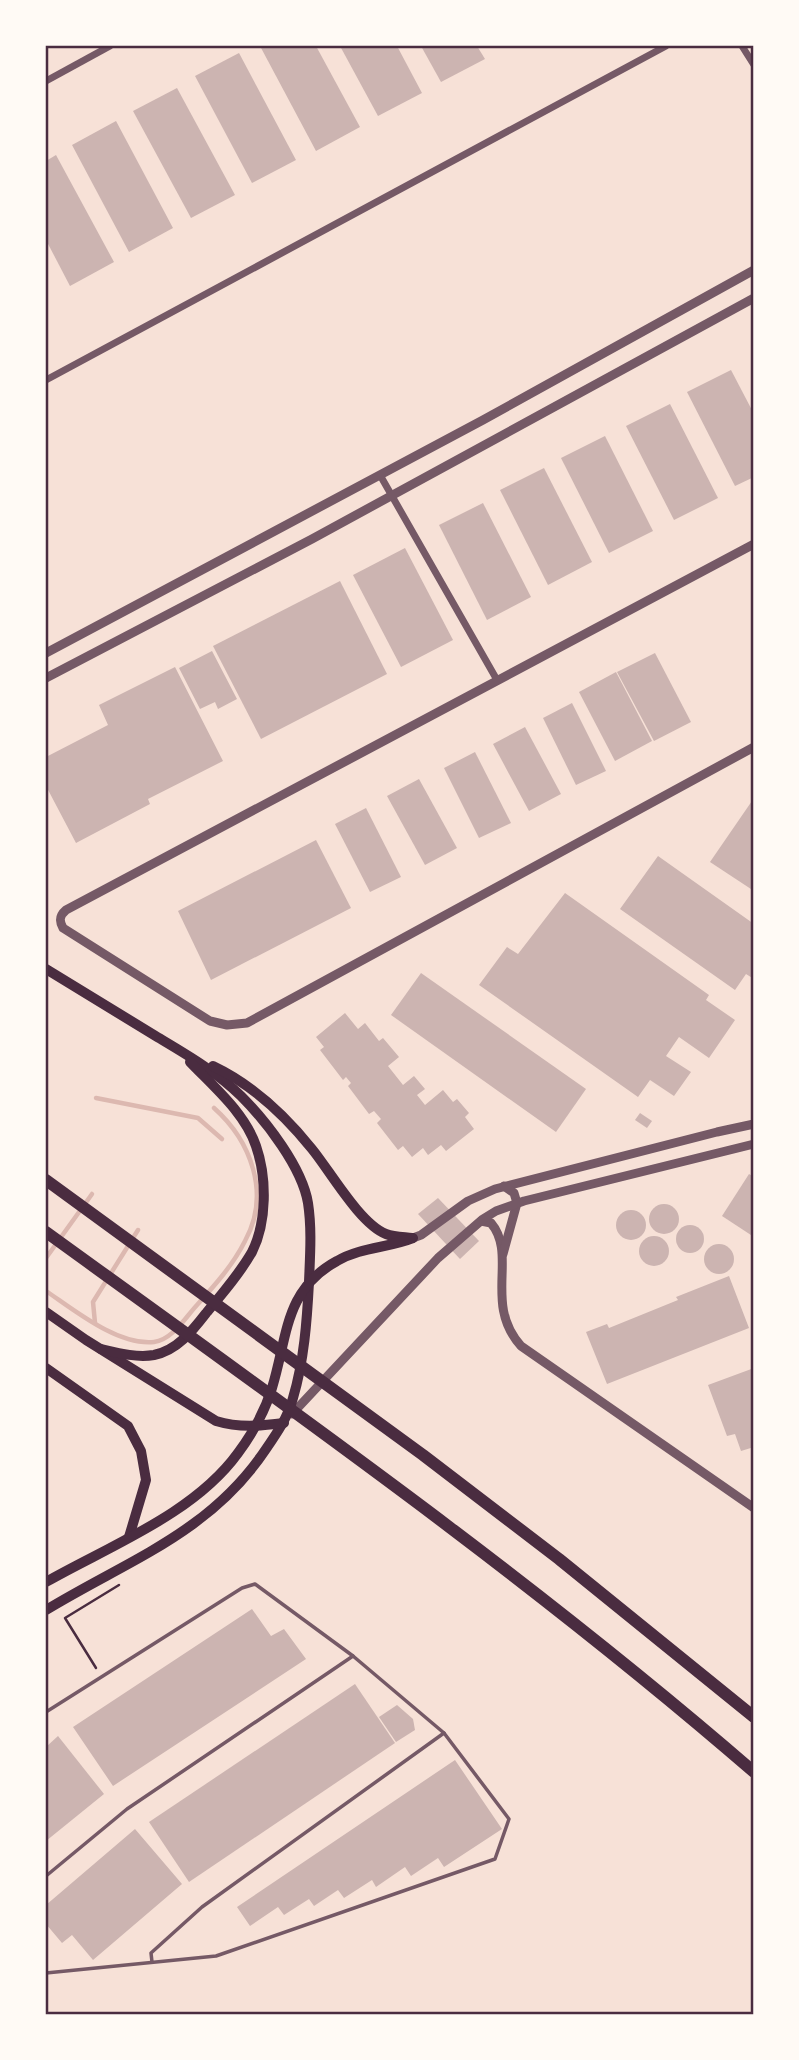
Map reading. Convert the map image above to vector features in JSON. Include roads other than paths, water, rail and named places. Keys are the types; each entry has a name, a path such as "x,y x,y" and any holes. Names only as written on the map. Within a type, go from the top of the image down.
{"highway":[{"path":"46,1180 423,1455 559,1559 754,1717"},
{"path":"46,1232 402,1491 622,1661 754,1772"}],"main road":[{"path":"46,969 179,1050 240,1095 259,1115 285,1151 308,1199 311,1231 306,1331 293,1398 284,1423 254,1467 212,1510 184,1533 46,1610"},
{"path":"179,1050 240,1079 274,1107 312,1148 369,1223 385,1234 413,1238"},
{"path":"101,1349 133,1356 153,1355 171,1349 188,1335 226,1289 252,1251 259,1230 263,1190 256,1145 230,1104 179,1050"},
{"path":"46,1582 182,1506 211,1483 237,1454 262,1415 272,1387 287,1322 295,1303 309,1282 322,1270 360,1250 396,1245 413,1238"},
{"path":"46,1312 216,1420 229,1425 254,1427 284,1423"},
{"path":"46,1368 128,1426 141,1451 146,1480 129,1537"}],"street":[{"path":"46,80 110,46"},
{"path":"46,380 666,46"},
{"path":"742,46 754,65"},
{"path":"46,653 380,475 754,270"},
{"path":"46,678 393,495 754,298"},
{"path":"380,475 497,680"},
{"path":"754,544 65,910 60,922 63,928 210,1021 227,1025 247,1023 754,747"},
{"path":"413,1238 481,1194 504,1186 754,1125"},
{"path":"284,1423 430,1267 496,1211 517,1203 754,1144"},
{"path":"504,1186 514,1193 517,1203 502,1259 500,1296 505,1320 521,1346 754,1507"},
{"path":"481,1221 491,1223 497,1231 502,1259"}],"lane":[{"path":"46,1712 242,1588 255,1584 353,1656 444,1732 509,1819 495,1860 216,1956 46,1973"},
{"path":"46,1876 127,1809 353,1656"},
{"path":"152,1963 151,1952 202,1907 444,1732"}],"waterway":[{"path":"96,1098 198,1118 222,1139"},
{"path":"46,1291 111,1333 140,1342 161,1340 178,1328 235,1258 253,1223 256,1205 253,1169 247,1152 227,1121 214,1108"},
{"path":"46,1258 92,1194"},
{"path":"95,1323 93,1302 138,1230"}]}
